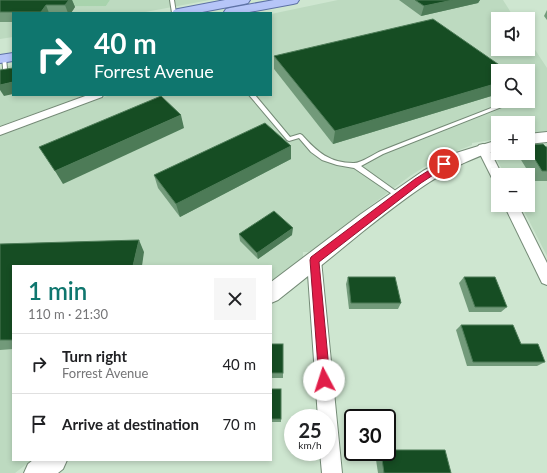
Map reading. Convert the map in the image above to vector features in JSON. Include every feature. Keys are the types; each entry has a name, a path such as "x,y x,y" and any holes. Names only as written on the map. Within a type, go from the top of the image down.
{"main road":[{"path":"183,12 244,0"},
{"path":"232,12 292,0"}],"street":[{"path":"0,131 95,96"},
{"path":"535,138 547,137"},
{"path":"272,293 398,196 444,164 490,146 495,168"},
{"path":"514,212 547,278"},
{"path":"314,260 332,473"},
{"path":"37,473 53,461"}],"lane":[{"path":"172,0 174,12"},
{"path":"5,53 6,79 12,76"},
{"path":"253,96 289,139 300,136 312,150 326,161 356,166 398,196"},
{"path":"356,166 381,154 496,108"}],"shaded area":[{"path":"0,0 110,0 106,6 0,7"},
{"path":"110,0 210,0 145,12 12,12 12,37 0,39 0,7 106,6"},
{"path":"338,0 503,0 511,12 491,12 491,56 535,56 535,50 547,68 547,132 535,133 535,116 491,116 491,140 472,143 472,145 437,159 410,176 309,252 303,252 303,257 272,280 272,265 12,265 12,461 31,461 15,473 0,473 0,136 107,96 272,96 272,14"},
{"path":"12,65 12,96 83,96 0,126 0,68"},
{"path":"547,142 547,256 525,212 535,212 535,168 501,168 497,160 535,160 535,143"}],"building":[{"path":"0,0 69,0 65,5 46,5 41,12 0,12"},
{"path":"415,0 453,0 424,6"},
{"path":"433,19 498,64 491,64 491,85 335,131 274,56"},
{"path":"12,68 12,82 0,85 0,70"},
{"path":"161,96 181,115 55,171 39,147"},
{"path":"265,123 291,146 176,204 154,175"},
{"path":"543,144 547,147 547,171 542,171 535,160 535,145"},
{"path":"274,211 293,228 257,253 239,234"},
{"path":"139,240 133,265 12,265 12,340 0,340 0,244"},
{"path":"348,277 395,277 401,303 351,303"},
{"path":"464,277 495,277 507,307 475,307"},
{"path":"461,325 513,325 521,344 538,344 545,362 473,362"},
{"path":"272,344 283,344 283,373 272,373"},
{"path":"272,389 281,389 281,419 272,419"},
{"path":"396,450 445,450 451,473 384,473 382,461 396,461"}],"route":[{"path":"324,380 314,260 418,181 444,164"}]}
